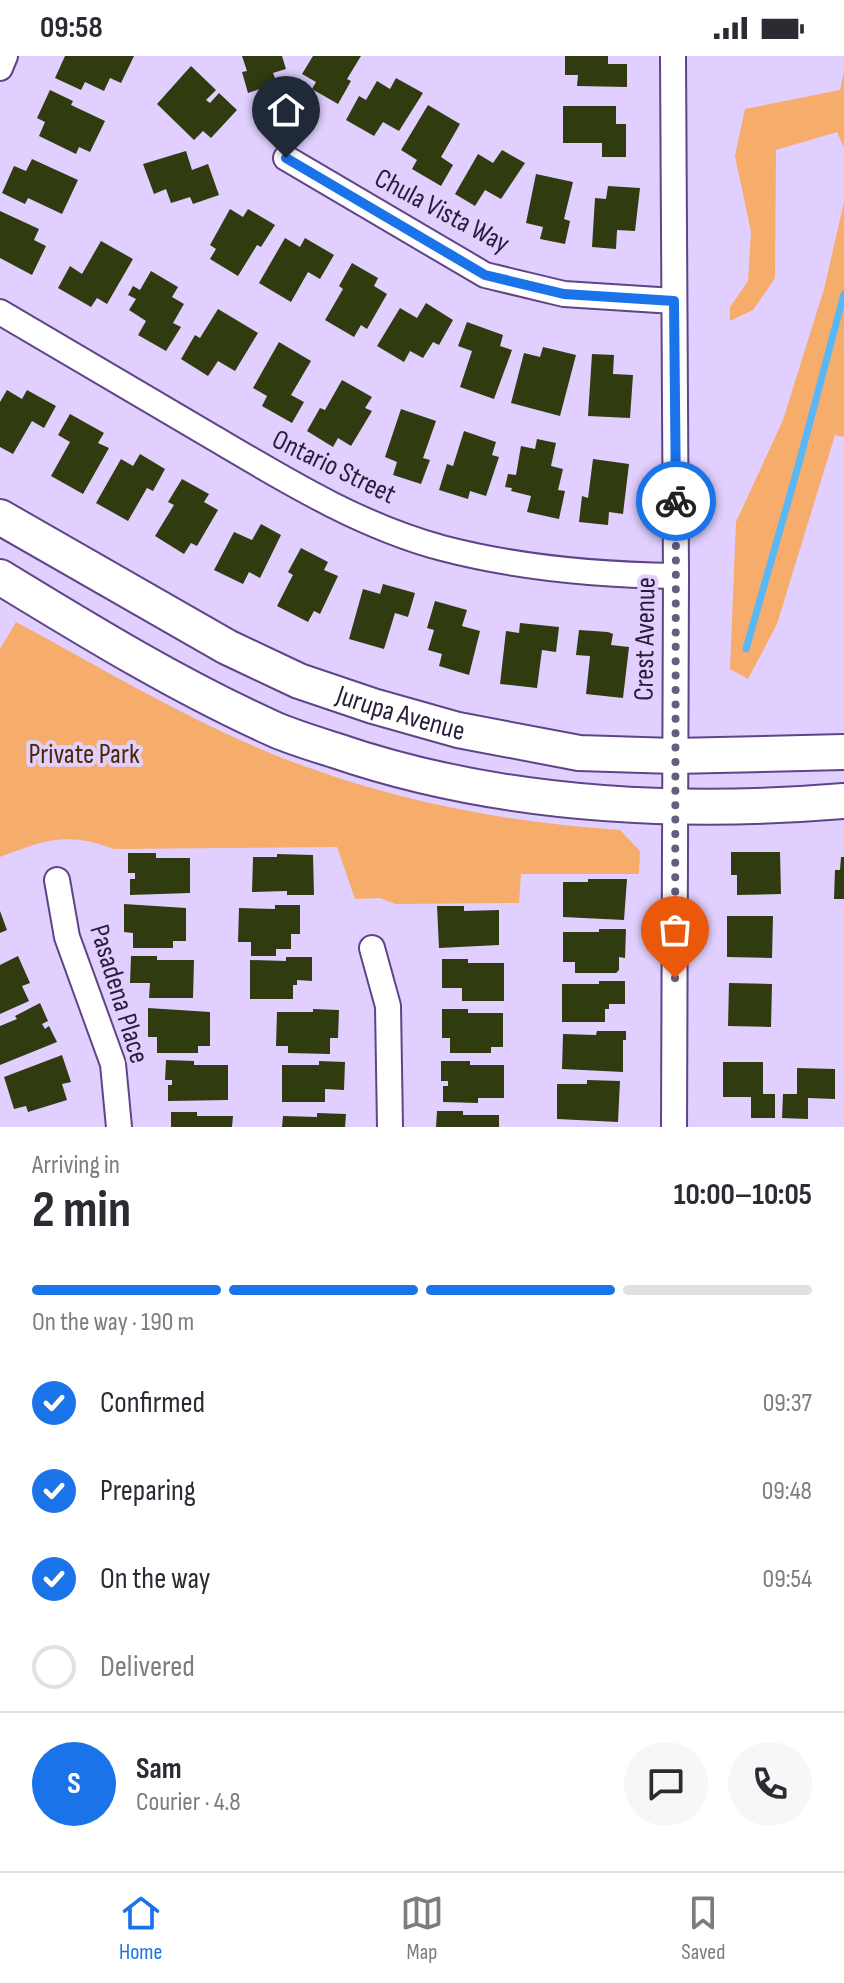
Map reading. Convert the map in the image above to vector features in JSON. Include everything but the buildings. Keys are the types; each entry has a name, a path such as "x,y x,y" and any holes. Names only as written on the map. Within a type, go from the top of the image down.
{"main road":[{"name":"Jurupa Avenue","path":"0,517 227,647 299,681 458,730 579,753 674,756 844,752"},
{"name":"Jurupa Avenue","path":"0,577 192,690 279,732 352,757 445,782 523,795 644,807 844,801"}],"street":[{"path":"0,68 5,56"},
{"name":"Crest Avenue","path":"673,56 676,576 674,1127"},
{"name":"Chula Vista Way","path":"286,158 485,275 564,294 674,301"},
{"name":"Ontario Street","path":"0,312 298,487 350,514 441,548 548,569 622,576 676,576"},
{"name":"Pasadena Place","path":"57,880 67,937 113,1064 119,1127"},
{"path":"372,948 388,1006 390,1127"}],"green space":[{"path":"844,72 844,148 837,132 776,150 775,278 753,310 730,321 730,307 748,281 751,232 735,156 745,109 840,90"},
{"path":"844,202 844,437 835,435 777,624 748,679 730,669 736,522 783,420 824,289"},
{"name":"Private Park","path":"16,622 201,722 308,768 395,795 484,814 620,830 640,851 639,874 521,874 519,903 395,904 380,898 355,899 337,847 114,849 69,839 43,842 0,857 0,649"}],"waterway":[{"path":"746,649 844,294"}],"way so far":[{"path":"675,978 676,501"}],"route":[{"path":"286,158 485,275 564,294 674,301 676,501"}]}
